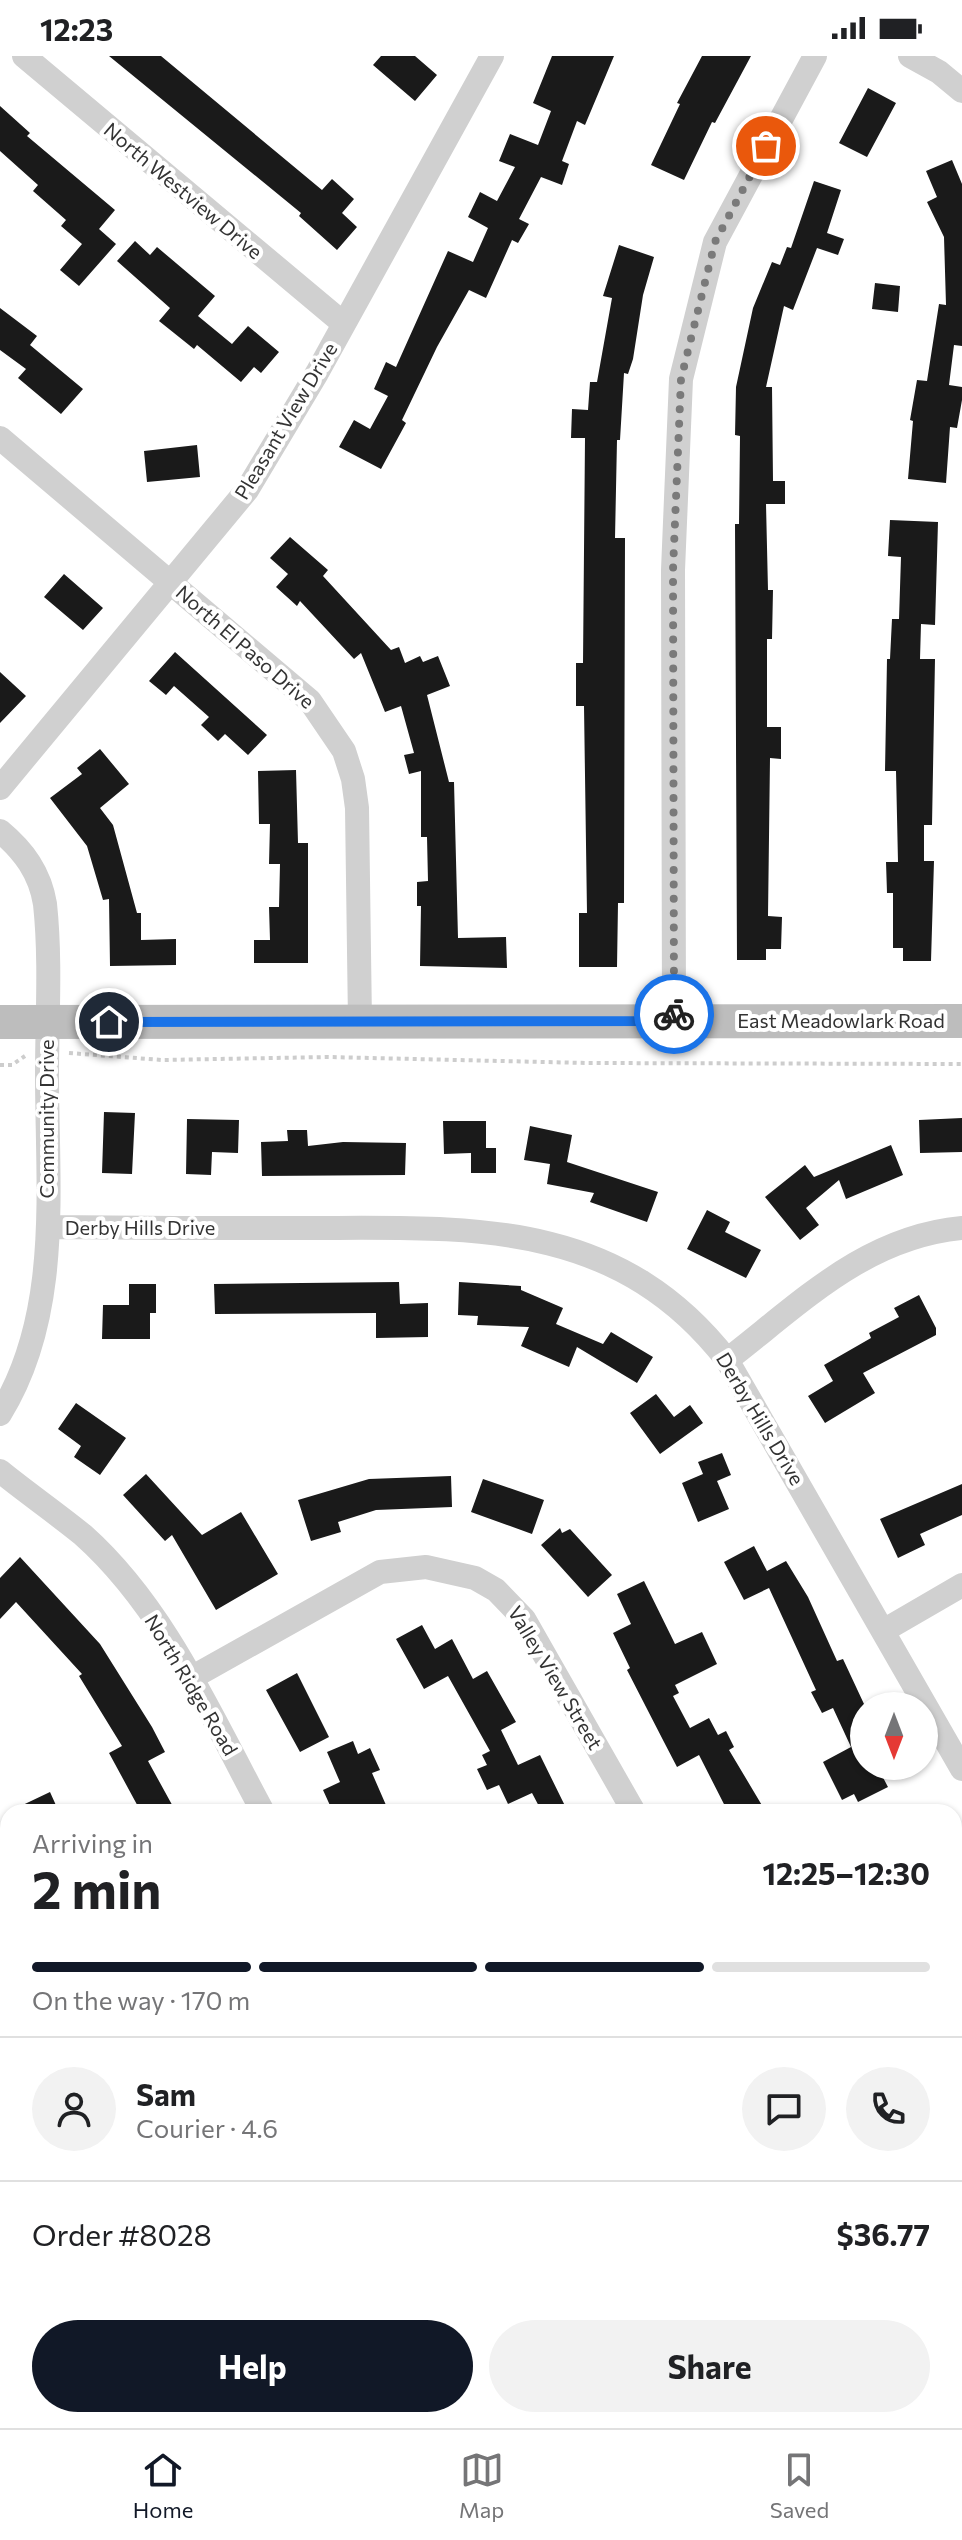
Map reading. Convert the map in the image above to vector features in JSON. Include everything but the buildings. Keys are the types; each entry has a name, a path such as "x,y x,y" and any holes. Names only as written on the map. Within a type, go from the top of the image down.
{"main road":[{"name":"East Meadowlark Road","path":"0,1022 962,1021"}],"street":[{"name":"North Westview Drive","path":"24,56 344,324"},
{"name":"Pleasant View Drive","path":"0,788 247,490 344,324 492,56"},
{"path":"674,1021 673,570 681,379 715,242 815,56"},
{"path":"910,56 939,72 962,91"},
{"name":"North El Paso Drive","path":"0,438 310,701 344,751 357,808 360,1022"},
{"name":"Community Drive","path":"0,831 17,845 42,888 46,921 48,1227 37,1326 22,1372 0,1414"},
{"name":"Derby Hills Drive","path":"48,1227 456,1229 537,1239 603,1262 643,1281 678,1306 727,1360 962,1769"},
{"path":"727,1360 860,1258 895,1242 962,1228"},
{"name":"North Ridge Road","path":"0,1471 84,1537 141,1602 191,1678 259,1804"},
{"name":"Valley View Street","path":"191,1678 380,1572 426,1567 461,1574 496,1590 524,1619 629,1804"},
{"path":"883,1631 962,1585"}],"path":[{"path":"80,1053 162,1060 328,1057 603,1063 962,1064"},
{"path":"0,1065 12,1065 27,1054"}],"way so far":[{"path":"674,1014 673,570 681,379 715,242 766,146"}],"route":[{"path":"109,1022 674,1021 674,1014"}]}
